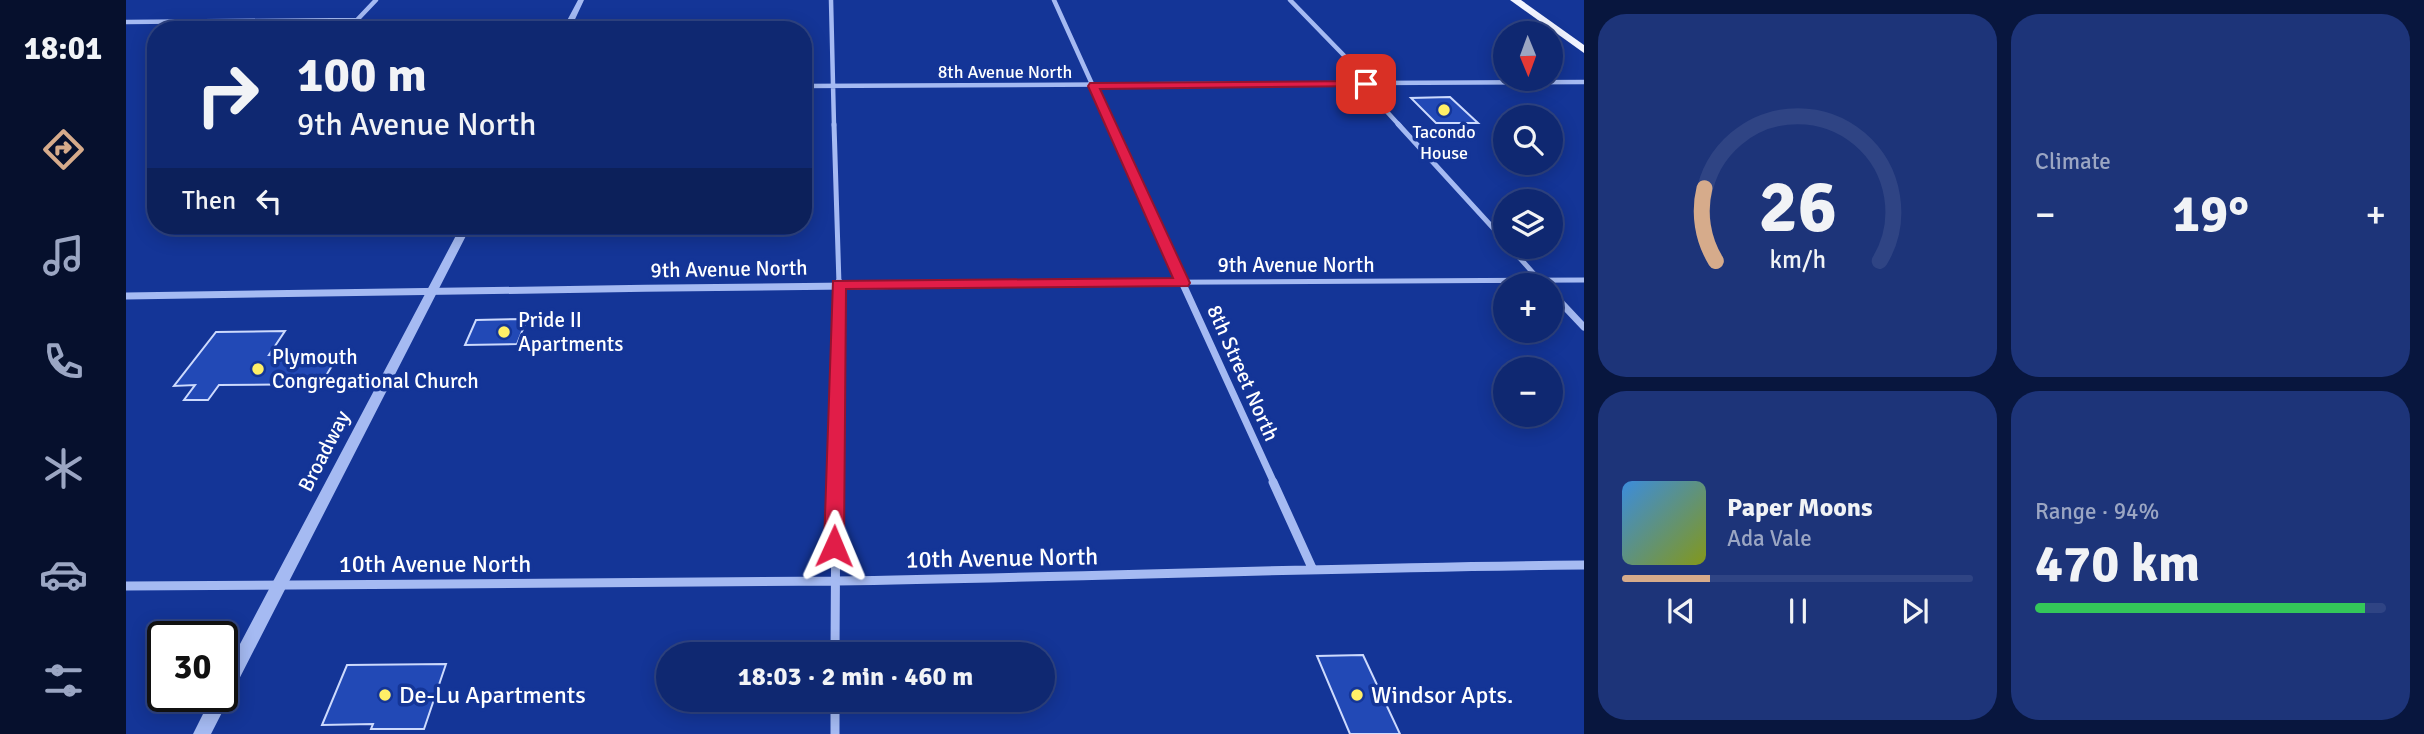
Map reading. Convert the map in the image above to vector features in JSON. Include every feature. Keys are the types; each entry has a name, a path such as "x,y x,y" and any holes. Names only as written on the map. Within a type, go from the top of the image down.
{"main road":[{"path":"1515,0 1584,50"}],"street":[{"path":"242,21 357,20 376,0"},
{"path":"570,21 581,0"},
{"path":"831,0 838,284 835,642"},
{"name":"8th Street North","path":"1055,0 1312,570"},
{"path":"1290,0 1360,72 1367,90 1493,228"},
{"path":"126,22 147,22"},
{"name":"8th Avenue North","path":"812,86 1584,82"},
{"name":"Broadway","path":"238,666 461,235"},
{"path":"1521,259 1534,273"},
{"name":"9th Avenue North","path":"1563,282 1584,280"},
{"name":"9th Avenue North","path":"126,296 430,293 838,284 1493,283"},
{"path":"1563,305 1584,327"},
{"name":"10th Avenue North","path":"126,586 835,581 1584,565"},
{"name":"Broadway","path":"202,734 214,712"},
{"path":"835,712 835,734"}],"building":[{"name":"Tacondo House","path":"1450,97 1478,123 1436,123 1411,98"},
{"name":"Pride II Apartments","path":"527,319 517,344 465,345 476,320"},
{"name":"Plymouth Congregational Church","path":"285,331 269,355 339,354 321,384 219,385 208,400 184,400 195,385 174,386 216,332"},
{"name":"Windsor Apts.","path":"1363,655 1400,734 1350,734 1317,656"},
{"name":"De-Lu Apartments","path":"446,664 424,729 371,729 373,724 322,725 347,665"}],"place":[{"name":"Tacondo House","path":"1444,110"},
{"name":"Pride II Apartments","path":"504,332"},
{"name":"Plymouth Congregational Church","path":"258,369"},
{"name":"De-Lu Apartments","path":"385,695"},
{"name":"Windsor Apts.","path":"1357,695"}],"route":[{"path":"834,546 840,324 838,284 1182,283 1094,86 1366,84"}]}
